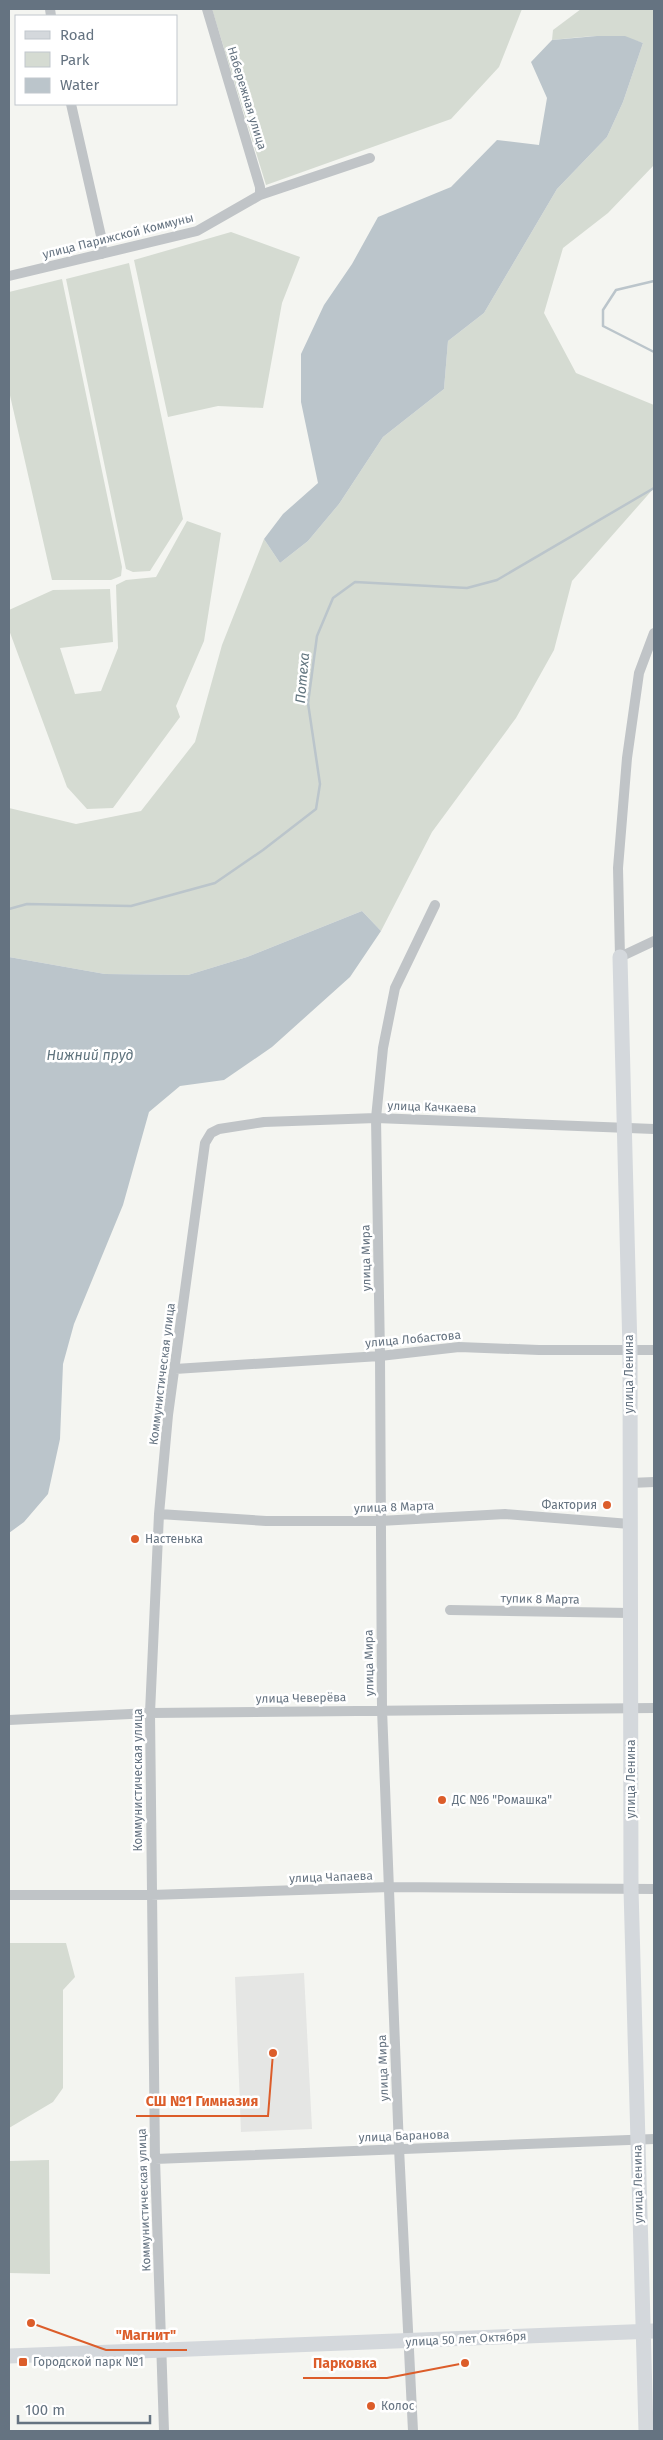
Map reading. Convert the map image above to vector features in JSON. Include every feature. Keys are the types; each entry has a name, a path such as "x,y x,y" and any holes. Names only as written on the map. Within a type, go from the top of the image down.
{"street":[{"name":"Набережная улица","path":"207,9 260,187 260,195"},
{"path":"71,105 101,236 102,254"},
{"name":"улица Парижской Коммуны","path":"9,276 197,231 260,195 370,158"},
{"path":"654,633 639,673 637,700 627,758 618,868 620,956 654,941"},
{"name":"улица Мира","path":"413,2431 398,2148 390,1887 382,1709 380,1356 376,1118 382,1048 395,988 435,905"},
{"name":"улица Ленина","path":"620,956 630,1351 632,1709 630,1889 637,2139 648,2331 646,2431"},
{"name":"улица Качкаева","path":"211,1133 219,1129 264,1122 376,1118 624,1126 654,1129"},
{"name":"Коммунистическая улица","path":"164,2431 155,2159 150,1713 159,1514 168,1415 201,1157 205,1143 211,1133"},
{"name":"улица Лобастова","path":"175,1369 380,1356 478,1347 539,1350 654,1350"},
{"path":"630,1483 654,1482"},
{"name":"улица 8 Марта","path":"159,1514 266,1521 380,1521 505,1514 630,1524"},
{"name":"тупик 8 Марта","path":"450,1610 630,1612"},
{"name":"улица Чеверёва","path":"9,1720 150,1713 382,1709 654,1708"},
{"name":"улица Чапаева","path":"9,1895 151,1895 390,1887 654,1889"},
{"name":"улица Баранова","path":"155,2159 654,2139"},
{"name":"улица 50 лет Октября","path":"9,2356 408,2342 648,2331"}],"shaded area":[{"path":"304,1973 312,2129 241,2132 235,1977"}],"green space":[{"path":"212,9 522,9 499,67 451,119 266,185"},
{"path":"581,9 654,9 654,165 608,213 563,248 544,313 576,373 654,405 654,488 572,581 554,650 516,718 432,832 381,931 362,911 247,957 188,975 105,974 9,957 9,808 76,824 141,811 195,742 222,645 264,539 280,563 308,541 339,504 383,437 444,389 448,341 484,313 557,189 607,137 623,102 643,43 609,36 552,40 553,30"},
{"path":"231,232 300,257 282,303 263,408 218,406 168,417 134,260"},
{"path":"129,263 183,519 150,571 133,572 126,569 66,279"},
{"path":"62,279 122,567 121,576 111,580 52,580 9,391 9,292"},
{"path":"187,521 221,533 204,641 176,706 180,717 113,808 87,809 67,787 9,630 9,610 53,590 110,589 113,642 60,648 75,694 101,691 118,648 116,585 126,580 156,577"},
{"path":"9,1943 66,1943 75,1977 63,1990 63,2088 53,2102 9,2128"},
{"path":"49,2160 50,2274 9,2273 9,2161"}],"water":[{"path":"597,36 625,36 643,43 623,102 607,137 557,189 484,313 448,341 444,389 383,437 339,504 308,541 280,563 264,539 283,514 318,483 301,402 301,354 324,305 352,264 378,217 451,187 497,140 539,145 547,98 531,62 552,40"},
{"name":"Нижний пруд","path":"362,911 381,931 350,977 272,1047 224,1080 180,1086 149,1112 123,1205 74,1324 63,1364 60,1439 48,1494 24,1522 9,1533 9,957 105,974 188,975 247,957"}],"waterway":[{"name":"Потеха","path":"654,281 616,290 603,310 603,326 654,352"},
{"name":"Потеха","path":"9,909 27,904 131,906 215,883 263,850 316,809 320,784 308,703 317,636 333,598 355,582 467,588 497,580 654,488"}],"place":[{"name":"Фактория","path":"607,1505"},
{"name":"Настенька","path":"135,1539"},
{"name":"ДС №6 \"Ромашка\"","path":"442,1800"},
{"name":"СШ №1 Гимназия","path":"273,2053"},
{"name":"\"Магнит\"","path":"31,2323"},
{"name":"Городской парк №1","path":"23,2362"},
{"name":"Парковка","path":"465,2363"},
{"name":"Колос","path":"371,2406"}]}
